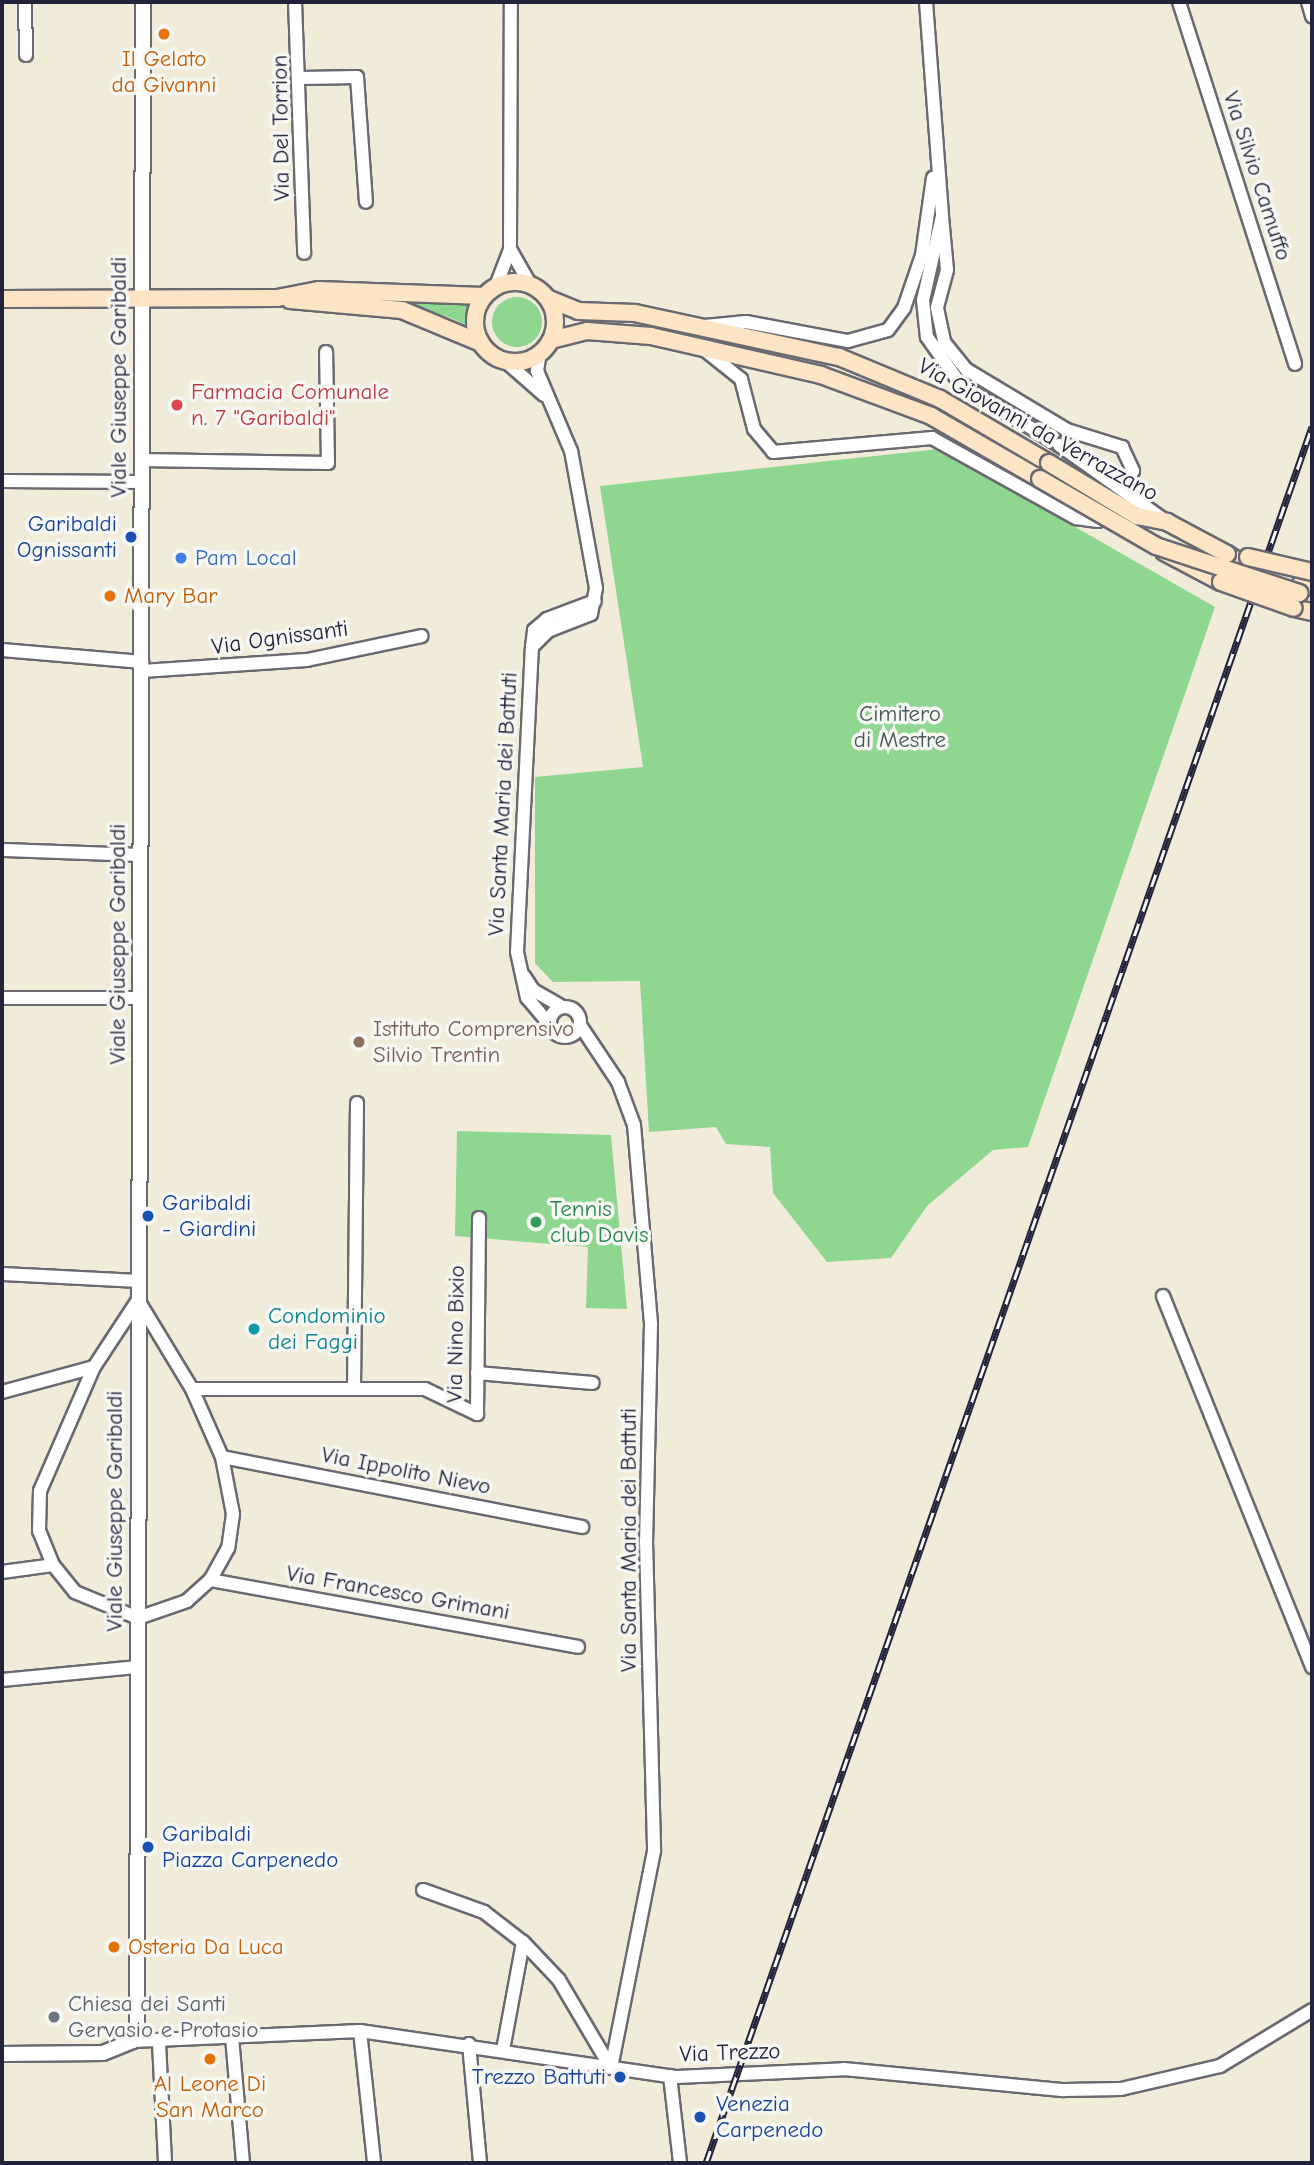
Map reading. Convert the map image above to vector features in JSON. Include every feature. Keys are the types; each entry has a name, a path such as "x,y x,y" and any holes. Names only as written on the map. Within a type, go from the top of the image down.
{"main road":[{"path":"2,299 277,298 402,310 481,343 503,360 540,353 551,340 556,319 549,299 530,284 490,291 319,290 277,298"},
{"path":"481,343 475,319 490,291"},
{"name":"Via Giovanni da Verrazzano","path":"549,299 578,311 705,326 885,374 1049,463 1137,516 1167,522 1251,570 1305,590"},
{"name":"Via Giovanni da Verrazzano","path":"551,340 587,331 700,347 881,394 1040,479 1156,547 1225,573 1305,590"},
{"path":"1156,547 1222,582 1305,590"},
{"path":"1227,554 1305,590 1312,612"}],"street":[{"path":"25,2 26,55"},
{"name":"Viale Giuseppe Garibaldi","path":"133,2041 138,1886 143,2"},
{"name":"Via Del Torrion","path":"295,2 302,78 304,253"},
{"path":"490,291 510,249 511,2"},
{"path":"700,347 741,379 757,437 773,452 932,439 1076,518 1107,516 1133,471 1122,447 1067,430 967,370 944,342 937,308 947,270 926,2"},
{"name":"Via Silvio Camuffo","path":"1179,2 1295,363"},
{"path":"1308,2 1312,16"},
{"path":"302,78 357,77 366,202"},
{"path":"705,326 746,322 848,341 888,330 904,308 922,255 937,153"},
{"path":"942,216 923,300 933,354 961,385 1059,445 1167,522"},
{"path":"510,249 530,284"},
{"path":"141,460 328,463 326,352"},
{"path":"540,353 537,372 547,398"},
{"path":"503,360 547,398"},
{"name":"Via Santa Maria dei Battuti","path":"547,398 571,451 595,601 547,619 534,630 518,963 527,998 550,1025 565,1037 596,1054"},
{"path":"2,481 141,482"},
{"name":"Via Ognissanti","path":"2,650 142,666 269,665 422,636"},
{"path":"2,850 141,855"},
{"name":"Via Santa Maria dei Battuti","path":"518,963 533,990 576,1012 596,1054 618,1082 634,1125 646,1262 654,1851 611,2068"},
{"path":"2,998 140,998"},
{"path":"550,1025 563,1007"},
{"path":"565,1037 580,1025"},
{"path":"354,1389 357,1103"},
{"name":"Via Nino Bixio","path":"192,1389 425,1389 477,1414 479,1218"},
{"path":"2,1274 138,1281"},
{"path":"1163,1296 1312,1667"},
{"path":"138,1300 192,1389 222,1457 233,1514 228,1548 210,1580 187,1601 138,1618 75,1592 53,1566 39,1531 40,1491 94,1367 138,1300"},
{"path":"2,1392 94,1367"},
{"path":"477,1373 593,1383"},
{"name":"Via Ippolito Nievo","path":"222,1457 582,1527"},
{"path":"2,1572 53,1566"},
{"name":"Via Francesco Grimani","path":"210,1580 578,1647"},
{"path":"2,1680 138,1667"},
{"path":"423,1890 484,1912 523,1942 559,1980 611,2068"},
{"path":"503,2050 523,1942"},
{"name":"Via Trezzo","path":"133,2041 159,2043 360,2031 469,2044 670,2076 844,2069 1009,2087 1121,2089 1220,2066 1312,2010"},
{"path":"360,2031 374,2163"},
{"path":"232,2037 243,2163"},
{"path":"2,2054 82,2055 133,2041"},
{"path":"159,2043 165,2163"},
{"path":"469,2044 480,2163"},
{"path":"670,2076 680,2163"}],"green space":[{"path":"517,297 535,304 542,322 535,340 517,347 499,340 492,322 499,304"},
{"path":"409,304 472,304 468,326"},
{"name":"Cimitero di Mestre","path":"939,449 1215,607 1028,1147 993,1150 927,1206 891,1258 827,1262 773,1193 770,1147 726,1144 716,1127 649,1132 640,981 553,982 535,963 535,777 643,767 600,486"},
{"name":"Tennis club Davis","path":"457,1131 611,1135 627,1309 586,1308 588,1247 455,1236"}],"railway":[{"path":"706,2163 1312,427"}],"place":[{"name":"Il Gelato da Givanni","path":"164,34"},
{"name":"Farmacia Comunale n. 7 \"Garibaldi\"","path":"177,405"},
{"name":"Garibaldi Ognissanti","path":"131,537"},
{"name":"Pam Local","path":"181,558"},
{"name":"Mary Bar","path":"110,596"},
{"name":"Istituto Comprensivo Silvio Trentin","path":"359,1042"},
{"name":"Garibaldi - Giardini","path":"148,1216"},
{"name":"Tennis club Davis","path":"536,1222"},
{"name":"Condominio dei Faggi","path":"254,1329"},
{"name":"Garibaldi Piazza Carpenedo","path":"148,1847"},
{"name":"Osteria Da Luca","path":"114,1947"},
{"name":"Chiesa dei Santi Gervasio e Protasio","path":"54,2017"},
{"name":"Al Leone Di San Marco","path":"210,2059"},
{"name":"Trezzo Battuti","path":"620,2077"},
{"name":"Venezia Carpenedo","path":"700,2117"}]}
